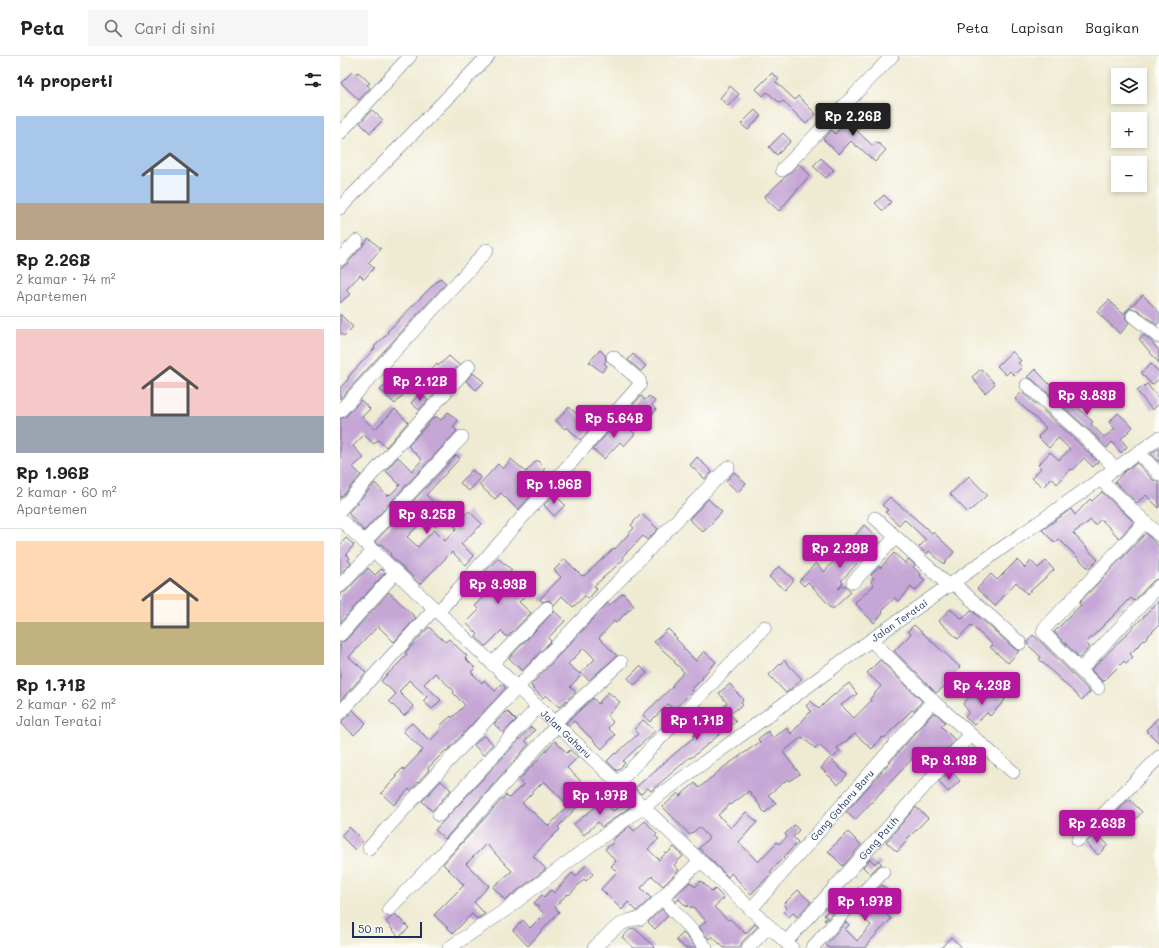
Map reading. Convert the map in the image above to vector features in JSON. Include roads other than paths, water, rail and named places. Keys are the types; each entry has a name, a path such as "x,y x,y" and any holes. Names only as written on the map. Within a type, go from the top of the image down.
{"street":[{"path":"340,133 410,56"},
{"path":"782,170 892,56"},
{"path":"340,208 486,57"},
{"path":"340,259 357,241"},
{"path":"340,411 488,250"},
{"path":"1133,316 1159,337"},
{"path":"340,714 639,386 639,380 613,357"},
{"path":"340,510 469,366"},
{"path":"1027,385 1084,436 1116,469"},
{"path":"340,586 369,547 462,437"},
{"name":"Jalan Teratai","path":"449,948 504,911 871,640 1159,438"},
{"path":"1139,453 1159,474"},
{"path":"369,848 517,687 728,467"},
{"path":"1101,480 1159,535"},
{"path":"875,518 1020,643"},
{"path":"1098,688 1043,632 1044,629 1145,522"},
{"name":"Jalan Gaharu","path":"342,524 396,572 789,945"},
{"path":"853,582 896,536"},
{"path":"340,635 396,572"},
{"path":"1080,670 1159,586"},
{"path":"492,664 547,608"},
{"path":"618,783 765,627"},
{"path":"871,640 933,701 1013,772"},
{"path":"389,909 450,845 556,724 621,662"},
{"name":"Gang Gaharu Baru","path":"751,908 933,701"},
{"path":"439,815 538,707"},
{"name":"Gang Patih","path":"789,945 970,735"},
{"path":"1078,840 1159,756"},
{"path":"594,948 620,924 632,919 640,919 700,861"},
{"path":"812,948 883,872"},
{"path":"662,898 706,948"},
{"path":"748,948 769,926"}]}
